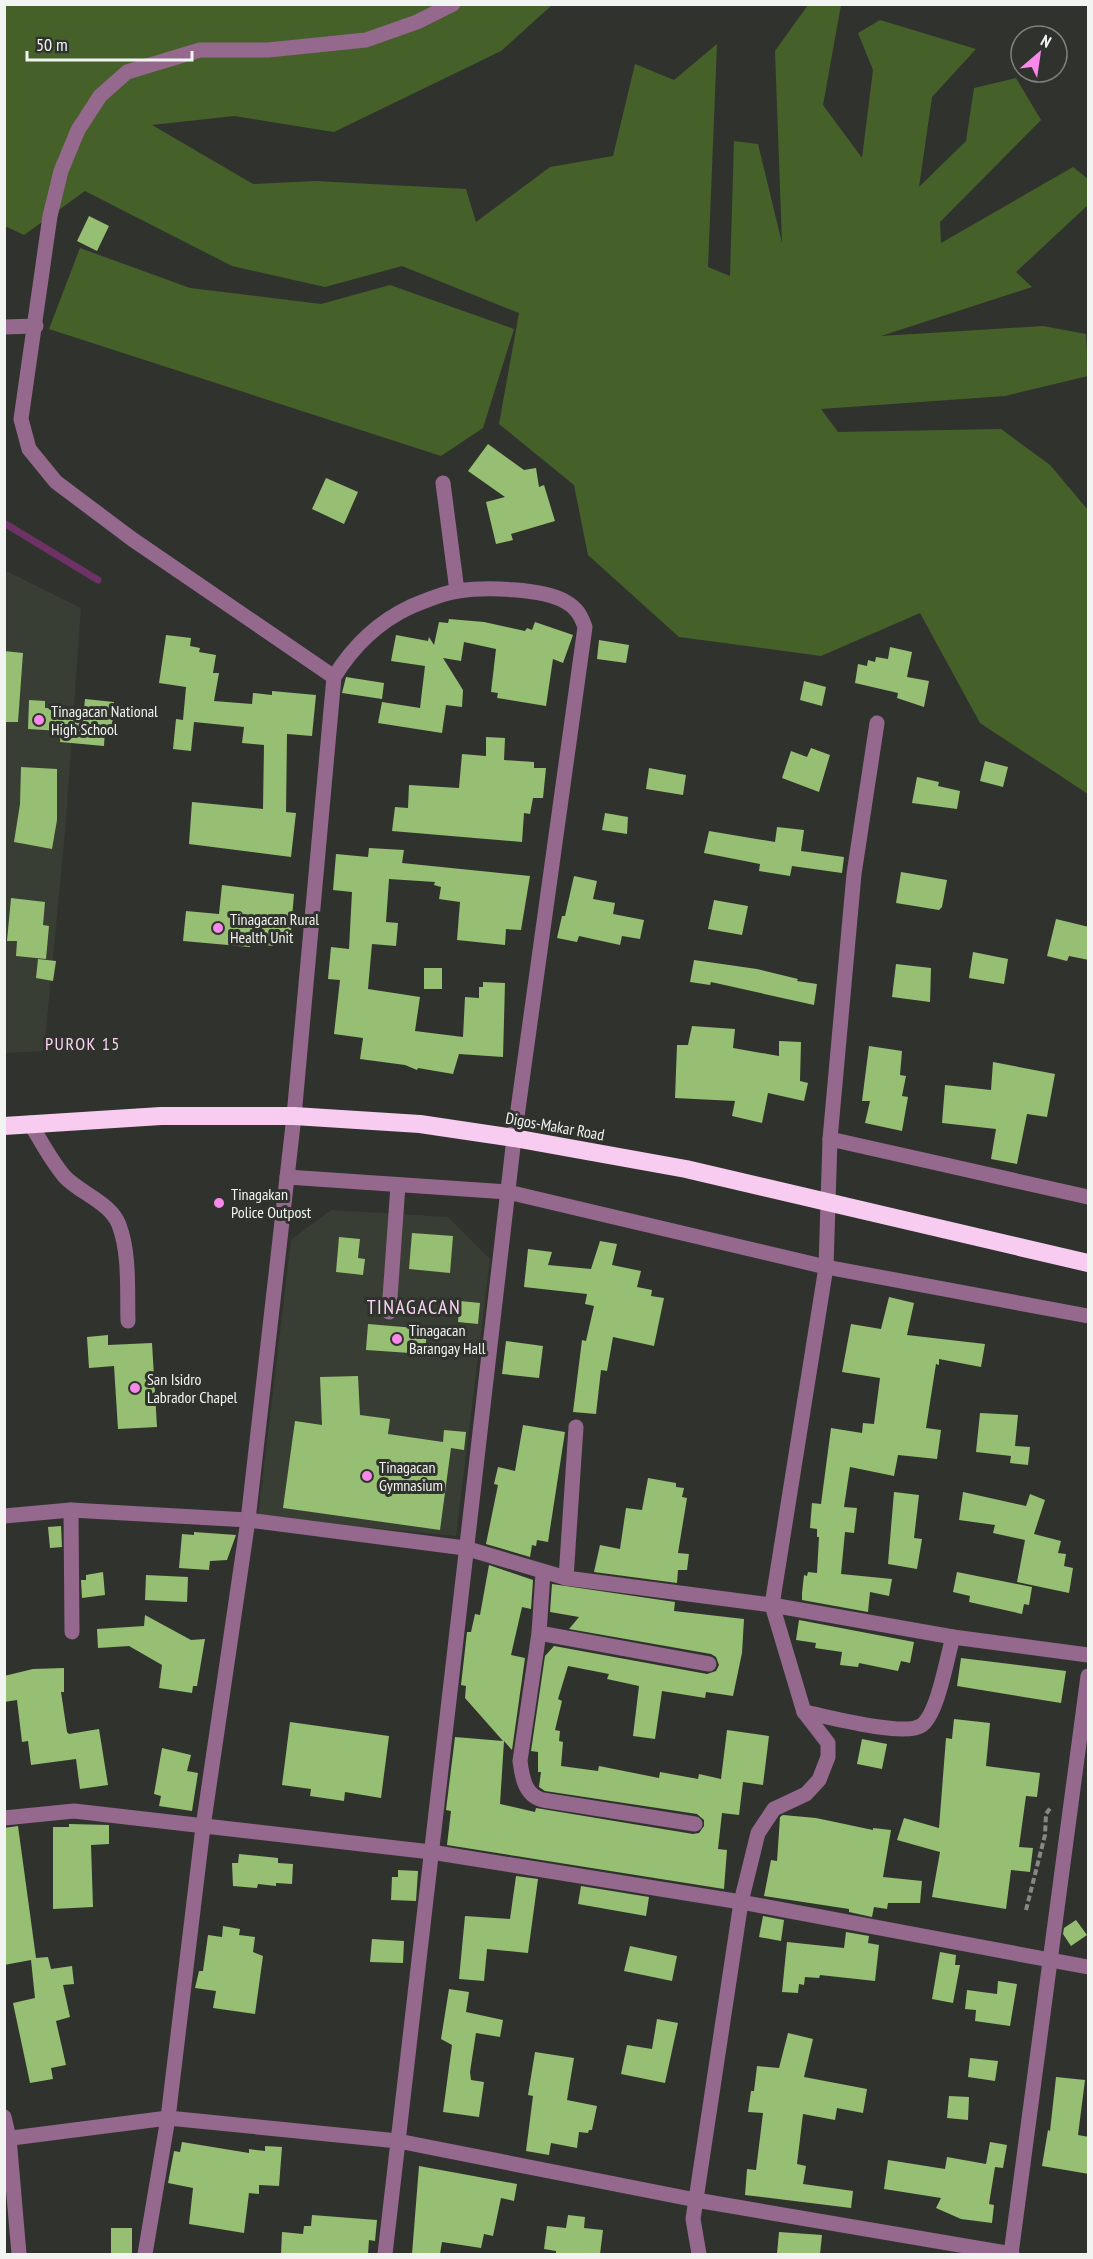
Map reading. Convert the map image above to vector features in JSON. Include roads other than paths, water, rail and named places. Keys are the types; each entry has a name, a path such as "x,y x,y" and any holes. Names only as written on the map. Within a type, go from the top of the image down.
{"highway":[{"name":"Digos-Makar Road","path":"4,1126 161,1116 294,1116 420,1124 686,1168 1089,1263"}],"street":[{"path":"334,677 132,539 56,482 29,449 21,420 50,216 61,171 78,130 100,96 127,72 200,50 268,50 366,39 417,22 453,4"},
{"path":"4,327 36,326"},
{"path":"443,483 457,591"},
{"path":"145,2254 168,2118 203,1827 248,1520 294,1116 334,677 351,650 374,631 409,608 457,591 531,592 565,601 578,612 585,627 514,1138 385,2254"},
{"path":"699,2254 693,2219 741,1902 758,1833 774,1809 806,1794 825,1768 828,1743 804,1712 772,1605 826,1267 830,1139 854,874 877,723"},
{"path":"30,1123 53,1162 67,1178 113,1214 119,1224 125,1245 128,1321"},
{"path":"830,1139 1089,1197"},
{"path":"287,1177 508,1192 826,1267 1089,1316"},
{"path":"389,1312 398,1185"},
{"path":"566,1578 576,1427"},
{"path":"71,1510 72,1632"},
{"path":"4,1516 71,1510 248,1520 465,1548 566,1578 772,1605 953,1637 1089,1655"},
{"path":"543,1573 539,1633 520,1761 522,1779 535,1798 695,1824"},
{"path":"539,1633 709,1664"},
{"path":"804,1712 881,1729 916,1728 923,1725 934,1702 953,1637"},
{"path":"7,2138 168,2118 398,2141 696,2200 1011,2254 1089,1676"},
{"path":"4,1818 74,1811 430,1852 741,1902 1050,1961 1089,1966"},
{"path":"4,2117 19,2254"}],"waterway":[{"path":"4,523 98,580"}],"place":[{"name":"Tinagacan National High School","path":"39,720"},
{"name":"Tinagacan Rural Health Unit","path":"218,928"},
{"name":"Tinagakan Police Outpost","path":"219,1203"},
{"name":"Tinagacan Barangay Hall","path":"397,1339"},
{"name":"San Isidro Labrador Chapel","path":"135,1388"},
{"name":"Tinagacan Gymnasium","path":"367,1476"}],"district":[{"name":"PUROK 15","path":"83,1044"},
{"name":"TINAGACAN","path":"414,1307"}]}
